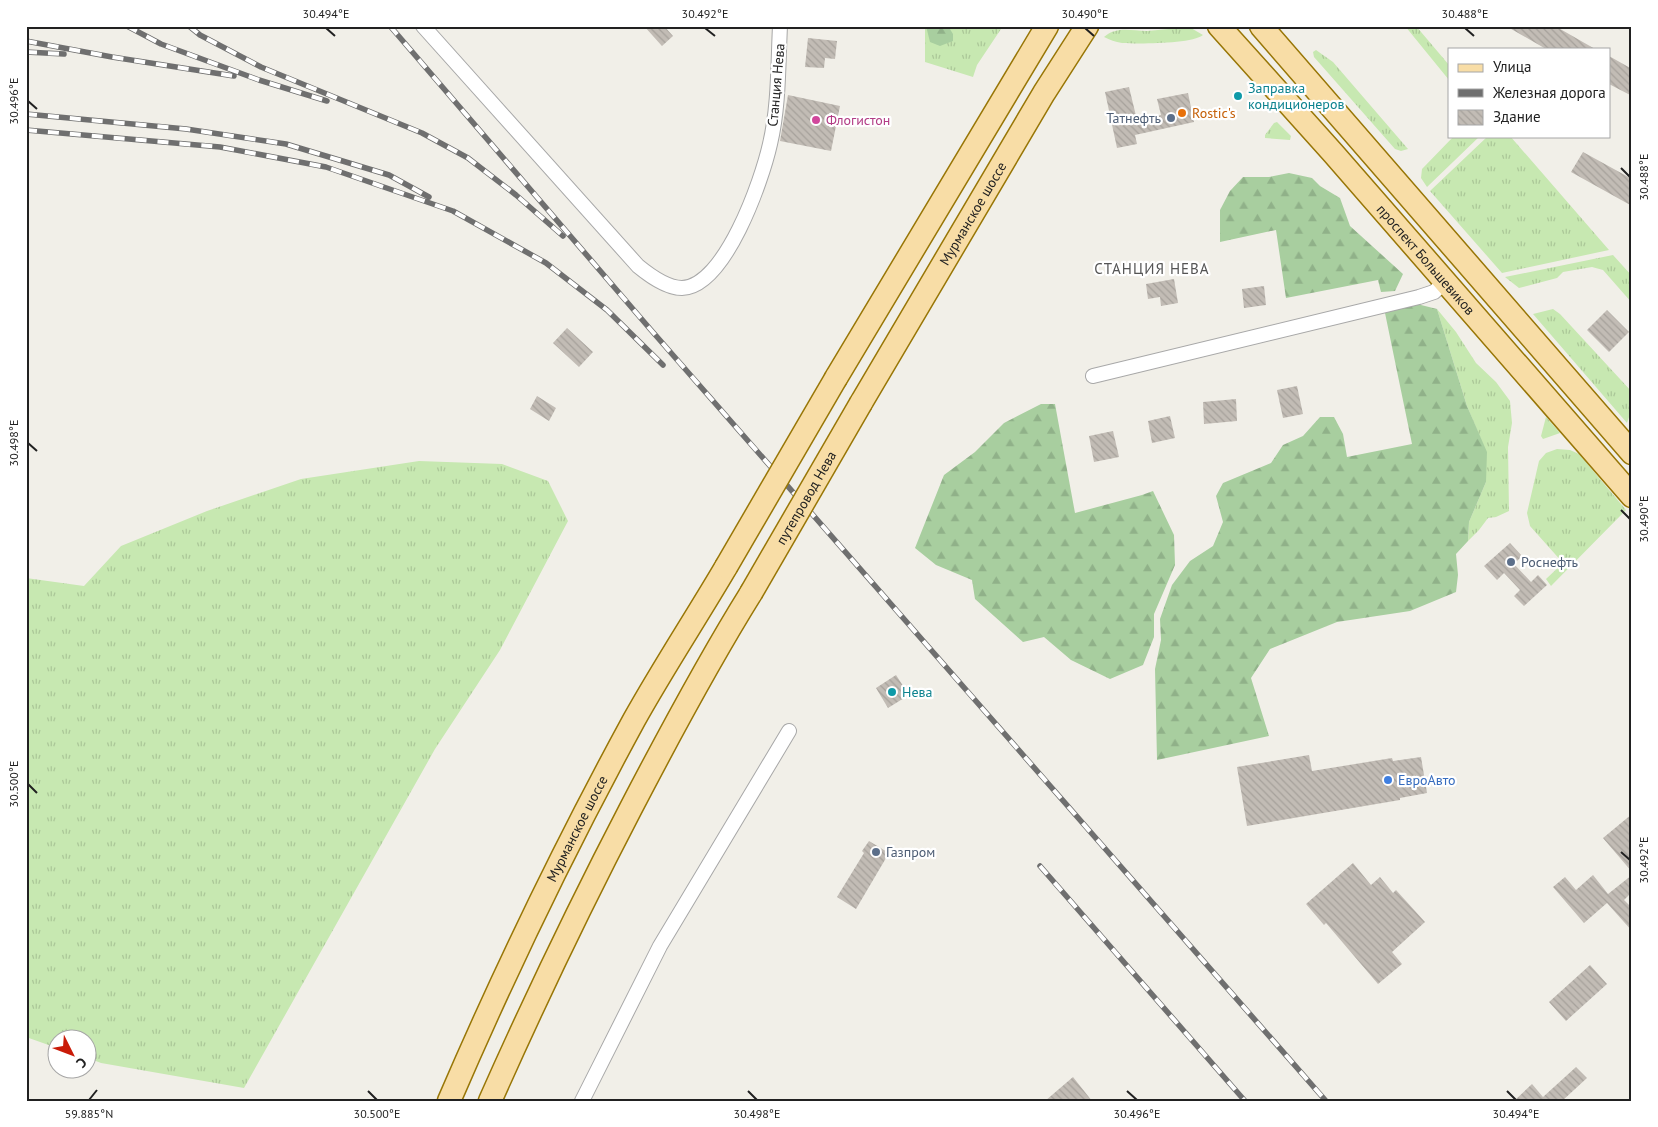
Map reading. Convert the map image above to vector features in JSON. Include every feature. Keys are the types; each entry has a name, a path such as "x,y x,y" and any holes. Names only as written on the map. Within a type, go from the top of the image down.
{"main road":[{"name":"Мурманское шоссе","path":"449,1101 484,1020 635,718 1047,26"},
{"name":"Мурманское шоссе","path":"861,403 1044,93 1087,26"},
{"name":"проспект Большевиков","path":"1219,26 1334,153 1632,496"},
{"name":"проспект Большевиков","path":"1261,26 1632,453"},
{"name":"путепровод Нева","path":"490,1101 553,964 662,748 726,633 752,593 861,403"}],"street":[{"name":"Станция Нева","path":"423,26 638,266 656,280 681,288 698,284 712,273 724,257 754,192 770,145 777,96 780,26"},
{"path":"1093,376 1419,297 1434,292 1446,282"},
{"path":"582,1101 660,946 789,731"}],"green space":[{"path":"925,26 1003,26 977,65 973,77 925,62"},
{"path":"926,26 948,26 953,34 953,41 940,46 930,42"},
{"path":"1405,26 1416,26 1448,64 1448,79"},
{"path":"1191,28 1203,35 1177,42 1152,43 1122,43 1104,37 1119,30 1147,31"},
{"path":"1316,50 1333,62 1408,149 1401,151 1395,149 1314,57 1313,52"},
{"path":"1277,122 1291,136 1290,140 1265,138 1265,135 1274,123"},
{"path":"1452,138 1478,138 1427,187 1421,178 1422,169"},
{"path":"1486,138 1512,138 1609,250 1502,273 1430,191"},
{"path":"1289,173 1312,178 1320,186 1340,198 1350,226 1403,274 1395,291 1381,292 1378,280 1286,298 1276,230 1220,242 1220,210 1230,191 1243,177 1269,177"},
{"path":"1613,255 1632,276 1632,303 1603,270 1592,267 1563,272 1557,278 1519,288 1505,277"},
{"path":"1413,303 1437,309 1467,406 1487,452 1486,482 1469,522 1468,541 1456,554 1458,575 1456,592 1410,611 1337,622 1270,649 1251,678 1269,736 1157,760 1155,669 1161,640 1160,619 1172,585 1190,561 1213,546 1223,522 1216,496 1223,483 1271,463 1283,445 1303,436 1320,417 1334,417 1343,434 1347,457 1412,444 1385,313"},
{"path":"1437,309 1456,332 1476,363 1496,382 1510,401 1512,423 1508,447 1509,511 1496,517 1488,518 1468,541 1469,522 1486,482 1485,449 1467,406"},
{"path":"1553,309 1560,314 1632,392 1632,408 1627,423 1533,314"},
{"path":"1041,404 1055,404 1075,513 1153,491 1174,535 1175,565 1154,614 1154,637 1143,665 1110,679 1071,660 1044,637 1023,642 975,599 972,580 936,565 915,548 944,475 975,452 1004,423"},
{"path":"1546,417 1560,433 1543,439 1541,436"},
{"path":"1557,449 1570,450 1579,454 1626,510 1551,586 1546,579 1563,563 1530,526 1527,513 1539,461 1546,453"},
{"path":"419,461 502,464 548,481 568,521 500,650 435,749 244,1088 98,1062 98,1030 48,1030 48,1045 26,1037 26,578 84,586 121,546 207,511 301,479"}],"building":[{"path":"644,26 664,26 673,36 662,46"},
{"path":"1506,26 1555,26 1593,48 1544,48"},
{"path":"808,38 837,41 835,59 825,58 824,68 805,67"},
{"path":"1610,57 1632,69 1632,96 1610,85"},
{"name":"Татнефть","path":"1129,87 1137,120 1161,115 1157,99 1188,93 1194,122 1135,135 1137,144 1117,148 1105,92"},
{"path":"788,95 840,106 831,151 780,141"},
{"path":"1583,152 1632,179 1632,206 1571,172"},
{"path":"1174,279 1178,303 1161,306 1160,297 1148,299 1146,284"},
{"path":"1264,286 1266,305 1244,308 1242,289"},
{"path":"1607,310 1629,332 1609,352 1587,330"},
{"path":"567,328 593,352 579,367 553,343"},
{"path":"1297,386 1303,414 1283,418 1277,390"},
{"path":"537,396 556,408 549,421 530,409"},
{"path":"1236,399 1237,421 1204,424 1203,402"},
{"path":"1170,416 1175,438 1152,443 1148,421"},
{"path":"1113,431 1119,457 1094,462 1089,436"},
{"path":"1510,543 1522,556 1514,564 1531,582 1538,575 1547,585 1524,606 1514,596 1520,590 1504,573 1497,580 1484,566"},
{"name":"Нева","path":"896,675 909,695 888,708 876,688"},
{"path":"1309,755 1312,771 1392,758 1393,761 1421,757 1427,793 1400,798 1400,800 1247,826 1237,767"},
{"path":"1632,814 1632,872 1603,838"},
{"path":"869,841 889,853 856,909 837,897 864,853 862,851"},
{"path":"1353,863 1371,885 1380,877 1393,893 1396,890 1425,922 1392,952 1402,964 1378,984 1326,923 1324,925 1306,904"},
{"path":"1593,875 1608,894 1632,875 1632,892 1624,900 1632,908 1632,931 1607,903 1584,923 1553,887 1565,877 1576,890"},
{"path":"1590,965 1607,984 1566,1021 1549,1002"},
{"path":"1576,1067 1587,1078 1562,1101 1514,1101 1532,1084 1543,1097"},
{"path":"1073,1077 1092,1101 1045,1101"}],"railway":[{"path":"127,26 161,44 259,80 327,101"},
{"path":"189,26 200,35 261,67 422,133 468,158 516,195 563,236"},
{"path":"390,26 651,330 1326,1101"},
{"path":"26,41 112,57 234,76"},
{"path":"26,52 64,54"},
{"path":"26,114 186,129 286,144 389,175 429,197"},
{"path":"26,130 220,147 326,167 453,211 546,263 607,310 663,365"},
{"path":"1040,866 1245,1101"}],"place":[{"name":"Заправка кондиционеров","path":"1238,96"},
{"name":"Rostic's","path":"1182,113"},
{"name":"Татнефть","path":"1171,118"},
{"name":"Флогистон","path":"816,120"},
{"name":"Роснефть","path":"1511,562"},
{"name":"Нева","path":"892,692"},
{"name":"ЕвроАвто","path":"1388,780"},
{"name":"Газпром","path":"876,852"}],"district":[{"name":"СТАНЦИЯ НЕВА","path":"1152,269"}]}
